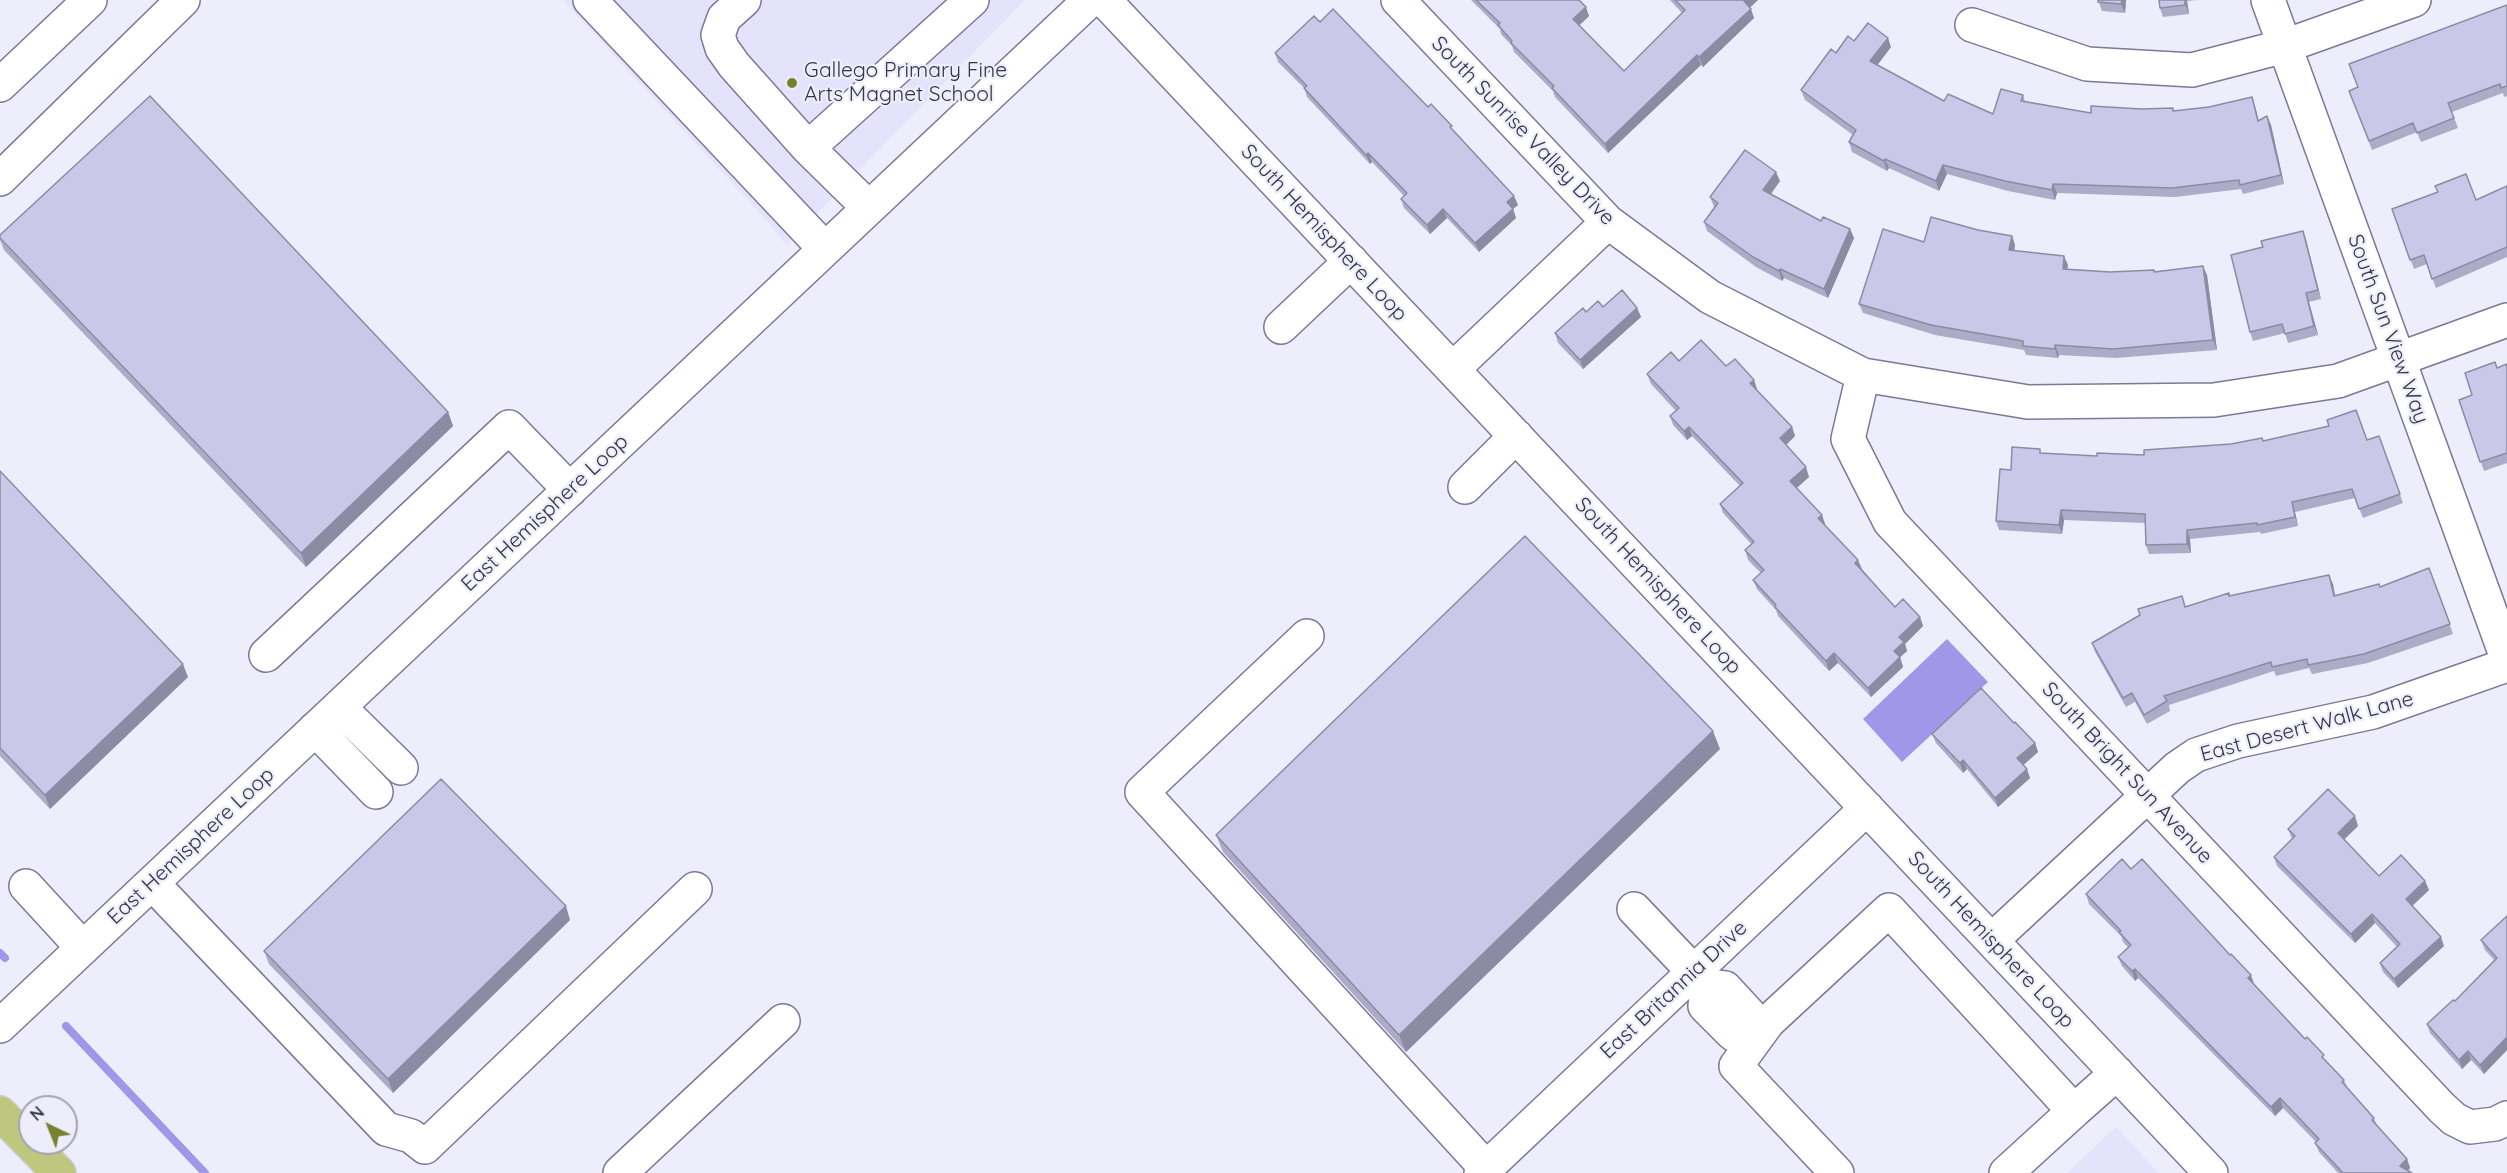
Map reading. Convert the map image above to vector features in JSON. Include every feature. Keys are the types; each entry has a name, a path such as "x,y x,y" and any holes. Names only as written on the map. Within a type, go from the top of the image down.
{"main road":[{"path":"0,1113 59,1173"}],"street":[{"path":"0,85 90,0"},
{"path":"4,167 183,0"},
{"path":"590,0 825,249"},
{"path":"744,0 724,18 718,35 722,48 734,65 808,148 869,208"},
{"path":"808,148 972,0"},
{"name":"East Hemisphere Loop","path":"0,1026 1090,0"},
{"name":"South Hemisphere Loop","path":"1104,0 2211,1173"},
{"name":"South Sunrise Valley Drive","path":"1398,0 1608,222 1710,297 1863,375 2028,402 2214,400 2338,381 2507,320"},
{"name":"South Sun View Way","path":"2268,0 2507,658"},
{"path":"1972,25 2087,64 2192,70 2285,46 2414,0"},
{"path":"1453,369 1608,222"},
{"path":"1281,327 1352,261"},
{"name":"South Bright Sun Avenue","path":"1863,375 1848,439 1890,522 2442,1108 2454,1119 2470,1127 2491,1130"},
{"path":"266,654 509,427 570,490"},
{"path":"1465,487 1516,436"},
{"path":"1306,636 1142,792 1484,1170"},
{"name":"East Desert Walk Lane","path":"1992,940 2177,768 2196,756 2238,741 2373,712 2507,665"},
{"path":"339,707 401,768"},
{"path":"315,729 376,792"},
{"name":"East Britannia Drive","path":"1484,1170 1700,979 1867,808"},
{"path":"152,883 386,1129 411,1136 425,1147 695,889"},
{"path":"26,886 83,948"},
{"path":"1634,909 1700,979 1725,987 1749,1014 1753,1031"},
{"path":"1837,1173 1736,1066 1753,1031 1768,1022 1889,910 2074,1111"},
{"path":"620,1173 783,1021"},
{"path":"2006,1173 2117,1073"}],"shaded area":[{"name":"Gallego Primary Fine Arts Magnet School","path":"563,0 1025,0 786,245 770,224"},
{"path":"1947,639 1988,682 1902,762 1863,719"},
{"path":"2116,1127 2159,1173 2067,1173"}],"building":[{"path":"1476,0 1579,0 1586,7 1573,19 1624,71 1685,10 1675,0 1745,0 1751,9 1699,57 1697,55 1605,144 1552,88 1554,86 1511,43 1512,41 1498,25 1500,23"},
{"path":"2098,0 2122,0 2121,4 2098,2"},
{"path":"2159,0 2185,0 2185,5 2160,8"},
{"path":"2507,5 2507,86 2501,88 2500,84 2448,103 2454,118 2417,133 2413,123 2369,141 2349,91 2358,87 2349,64"},
{"path":"1333,9 1428,107 1431,104 1514,196 1507,202 1513,209 1475,243 1443,209 1427,225 1401,199 1407,193 1368,153 1366,155 1304,88 1307,86 1275,53 1314,16 1320,22"},
{"path":"1868,23 1888,38 1870,61 1944,101 1948,94 1993,114 2001,89 2023,95 2021,101 2091,113 2091,106 2173,108 2173,111 2209,107 2252,97 2258,121 2267,116 2281,175 2240,185 2239,180 2172,188 2053,184 2052,190 1943,165 1936,181 1885,159 1884,161 1849,142 1856,130 1801,90 1831,49 1836,53 1848,36 1854,41"},
{"path":"150,96 448,412 301,553 0,238 0,235"},
{"path":"1745,150 1776,172 1763,190 1821,221 1823,217 1850,229 1824,289 1780,269 1779,271 1753,257 1704,222 1718,203 1710,197"},
{"path":"2466,174 2476,200 2507,186 2507,247 2432,279 2424,255 2410,260 2392,209 2438,192 2435,186"},
{"path":"1931,217 1978,230 2012,236 2009,250 2064,256 2063,269 2110,272 2154,270 2154,272 2203,266 2213,340 2113,349 2055,345 2055,349 2023,346 2023,341 1931,325 1859,304 1883,229 1924,242"},
{"path":"2303,231 2318,290 2306,293 2314,326 2285,334 2282,324 2250,332 2231,255 2263,247 2261,241"},
{"path":"1622,290 1637,308 1580,360 1555,333 1583,308 1586,312 1598,301 1603,307"},
{"path":"1701,340 1726,366 1735,359 1754,380 1750,383 1792,427 1780,438 1806,467 1790,481 1822,515 1818,518 1858,560 1855,563 1895,607 1903,599 1920,617 1899,637 1904,642 1894,651 1900,657 1868,688 1834,653 1826,661 1753,580 1764,570 1745,550 1754,542 1720,504 1743,483 1689,427 1684,431 1670,416 1679,408 1647,374 1671,352 1679,361"},
{"path":"2495,362 2497,368 2507,364 2507,453 2480,462 2459,400 2472,395 2465,373"},
{"path":"2356,410 2367,440 2379,436 2400,494 2359,509 2352,489 2292,502 2295,517 2257,525 2257,523 2187,530 2187,544 2146,545 2145,514 2061,510 2059,525 1996,521 2000,469 2011,470 2012,447 2040,449 2040,453 2097,456 2097,453 2144,455 2144,450 2231,444 2262,438 2263,441 2329,426 2327,420"},
{"path":"0,471 183,664 45,795 0,748"},
{"path":"1525,536 1713,731 1399,1035 1216,835"},
{"path":"2429,568 2450,624 2364,654 2308,665 2307,659 2272,667 2271,662 2164,696 2167,701 2144,715 2132,693 2123,698 2092,643 2140,615 2138,609 2182,596 2185,607 2229,593 2229,596 2329,575 2334,596 2379,584 2380,587"},
{"path":"1981,688 2035,743 2017,758 2027,769 1995,798 1963,760 1960,763 1932,734"},
{"path":"441,779 566,906 388,1079 264,951"},
{"path":"2328,789 2355,816 2338,833 2379,876 2401,855 2425,881 2406,899 2441,937 2394,979 2380,963 2400,944 2372,914 2351,934 2274,857 2295,836 2288,829"},
{"path":"2122,859 2131,869 2142,859 2251,975 2248,978 2305,1039 2307,1037 2324,1055 2322,1057 2344,1080 2342,1082 2374,1118 2372,1120 2407,1159 2400,1166 2412,1173 2343,1173 2315,1143 2319,1139 2280,1098 2271,1107 2135,969 2132,971 2118,957 2131,945 2086,894"},
{"path":"2507,916 2507,1037 2480,1065 2468,1051 2459,1060 2427,1024 2453,1000 2455,1001 2497,958 2481,940"}],"waterway":[{"path":"0,953 5,958"},
{"path":"66,1026 205,1173"}],"place":[{"name":"Gallego Primary Fine Arts Magnet School","path":"792,83"}]}
